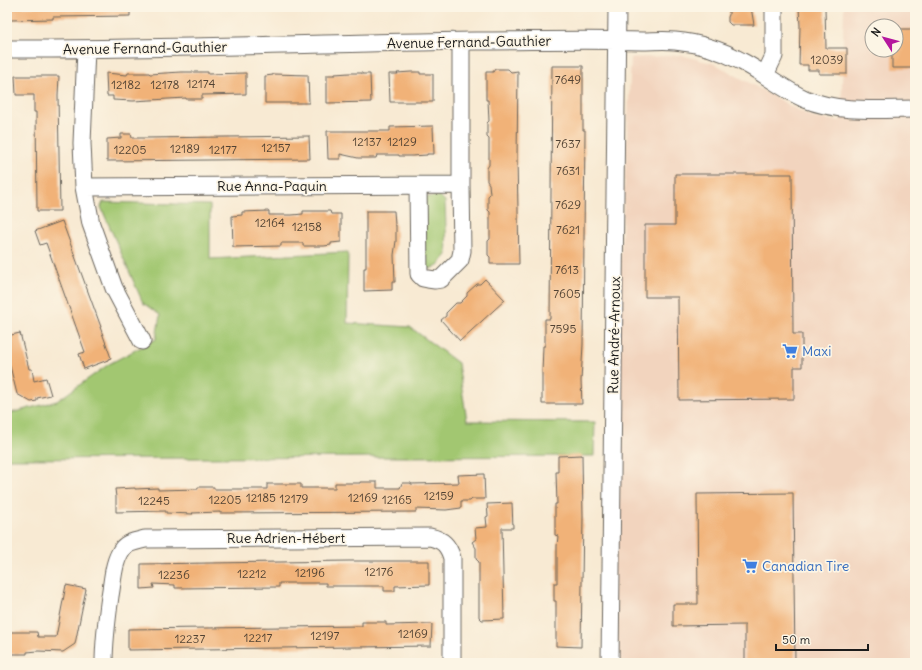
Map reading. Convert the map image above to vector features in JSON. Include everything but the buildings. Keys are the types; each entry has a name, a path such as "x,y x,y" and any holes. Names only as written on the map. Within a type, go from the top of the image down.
{"street":[{"name":"Rue André-Arnoux","path":"610,663 617,7"},
{"path":"765,75 774,56 774,7"},
{"name":"Avenue Fernand-Gauthier","path":"7,49 86,50 461,42 617,40 672,41 693,43 740,60 790,91 806,99 824,105 860,109 915,109"},
{"path":"418,185 419,274 423,278 435,280 442,278 457,264 460,260 462,251 461,42"},
{"path":"86,50 82,143 84,187 91,224 114,288 142,340"},
{"name":"Rue Anna-Paquin","path":"84,187 461,185"},
{"name":"Rue Adrien-Hébert","path":"104,663 106,625 115,566 124,547 134,542 145,539 430,537 438,538 445,543 452,558 452,663"}],"shaded area":[{"path":"844,7 915,7 915,663 610,663 612,431 631,58 681,55 715,64 814,118 841,121"}],"green space":[{"path":"440,196 445,201 447,255 437,266 429,269 424,265 425,197"},
{"path":"103,202 210,205 210,259 348,252 347,323 410,327 458,363 467,421 595,422 594,456 7,459 7,414 57,401 109,364 156,339 160,315 143,303 101,207"}],"place":[{"name":"Maxi","path":"790,351"},
{"name":"Canadian Tire","path":"750,566"}]}
